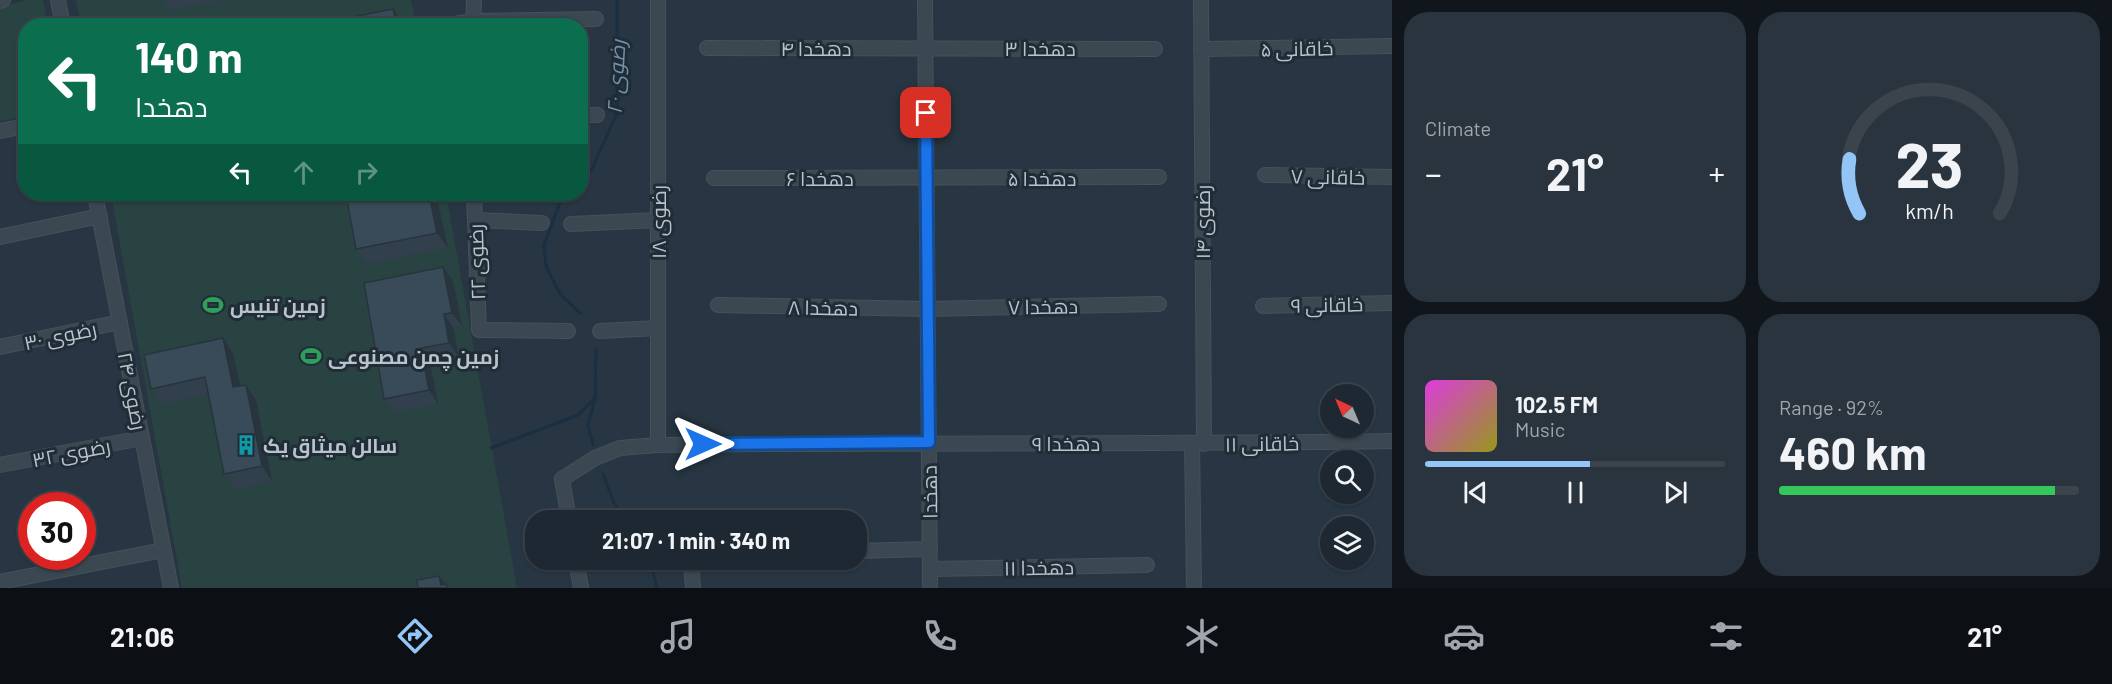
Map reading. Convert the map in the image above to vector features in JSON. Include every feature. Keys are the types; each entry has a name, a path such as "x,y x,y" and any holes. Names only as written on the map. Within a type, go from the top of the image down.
{"street":[{"path":"58,0 61,18"},
{"path":"473,18 474,0"},
{"name":"رضوی ۱۸","path":"658,0 658,445"},
{"name":"دهخدا","path":"925,0 930,588"},
{"name":"رضوی ۱۴","path":"1194,588 1198,444 1201,0"},
{"path":"588,19 596,19"},
{"name":"خاقانی ۵","path":"1201,50 1392,46"},
{"name":"دهخدا ۴","path":"706,48 925,48"},
{"name":"دهخدا ۳","path":"925,48 1155,49"},
{"path":"588,115 597,115"},
{"path":"0,131 18,128"},
{"name":"خاقانی ۷","path":"1265,175 1392,177"},
{"name":"دهخدا ۵","path":"926,178 1158,177"},
{"name":"دهخدا ۶","path":"714,178 926,178"},
{"name":"رضوی ۲۴","path":"97,201 171,588"},
{"name":"رضوی ۲۲","path":"474,201 479,330 568,331"},
{"path":"0,237 100,216"},
{"path":"475,220 542,223"},
{"path":"571,224 658,220"},
{"name":"خاقانی ۹","path":"1263,306 1392,303"},
{"name":"دهخدا ۷","path":"928,309 1159,304"},
{"name":"دهخدا ۸","path":"718,305 928,309"},
{"name":"رضوی ۳۰","path":"0,347 120,322"},
{"path":"600,330 658,328"},
{"name":"رضوی ۳۲","path":"0,465 142,438"},
{"name":"خاقانی ۱۱","path":"1198,444 1392,441"},
{"name":"دهخدا ۹","path":"567,510 562,479 595,458 620,447 929,442 1198,444"},
{"path":"867,550 930,549"},
{"path":"0,582 163,550"},
{"name":"دهخدا ۱۱","path":"930,569 1147,565"},
{"path":"578,570 581,588"},
{"path":"692,570 693,588"}],"green space":[{"path":"27,0 43,0 47,18 18,18 18,117 0,121 0,7"},
{"path":"76,0 411,0 415,18 80,18"},
{"path":"112,201 447,201 517,588 182,588"}],"building":[{"path":"393,9 395,18 349,18"},
{"path":"347,201 430,201 437,233 356,249"},
{"path":"443,267 452,313 444,314 449,343 421,348 429,390 384,399 364,283"},
{"path":"223,338 233,387 246,385 262,466 224,474 205,377 151,389 144,355"},
{"path":"439,576 441,585 446,584 447,588 418,588 417,580"}],"waterway":[{"name":"رضوی ۲۰","path":"588,173 592,169 617,113 617,0"},
{"name":"رضوی ۲۰","path":"561,201 544,245 546,266 560,294 580,313"},
{"path":"593,445 588,425 595,398 596,350"},
{"path":"491,448 578,415 595,398"},
{"path":"603,474 619,510"},
{"path":"652,570 657,588"}],"place":[{"name":"زمین تنیس","path":"213,305"},
{"name":"زمین چمن مصنوعی","path":"311,356"},
{"name":"سالن میثاق یک","path":"246,445"}],"route":[{"path":"703,444 929,442 926,113"}]}
